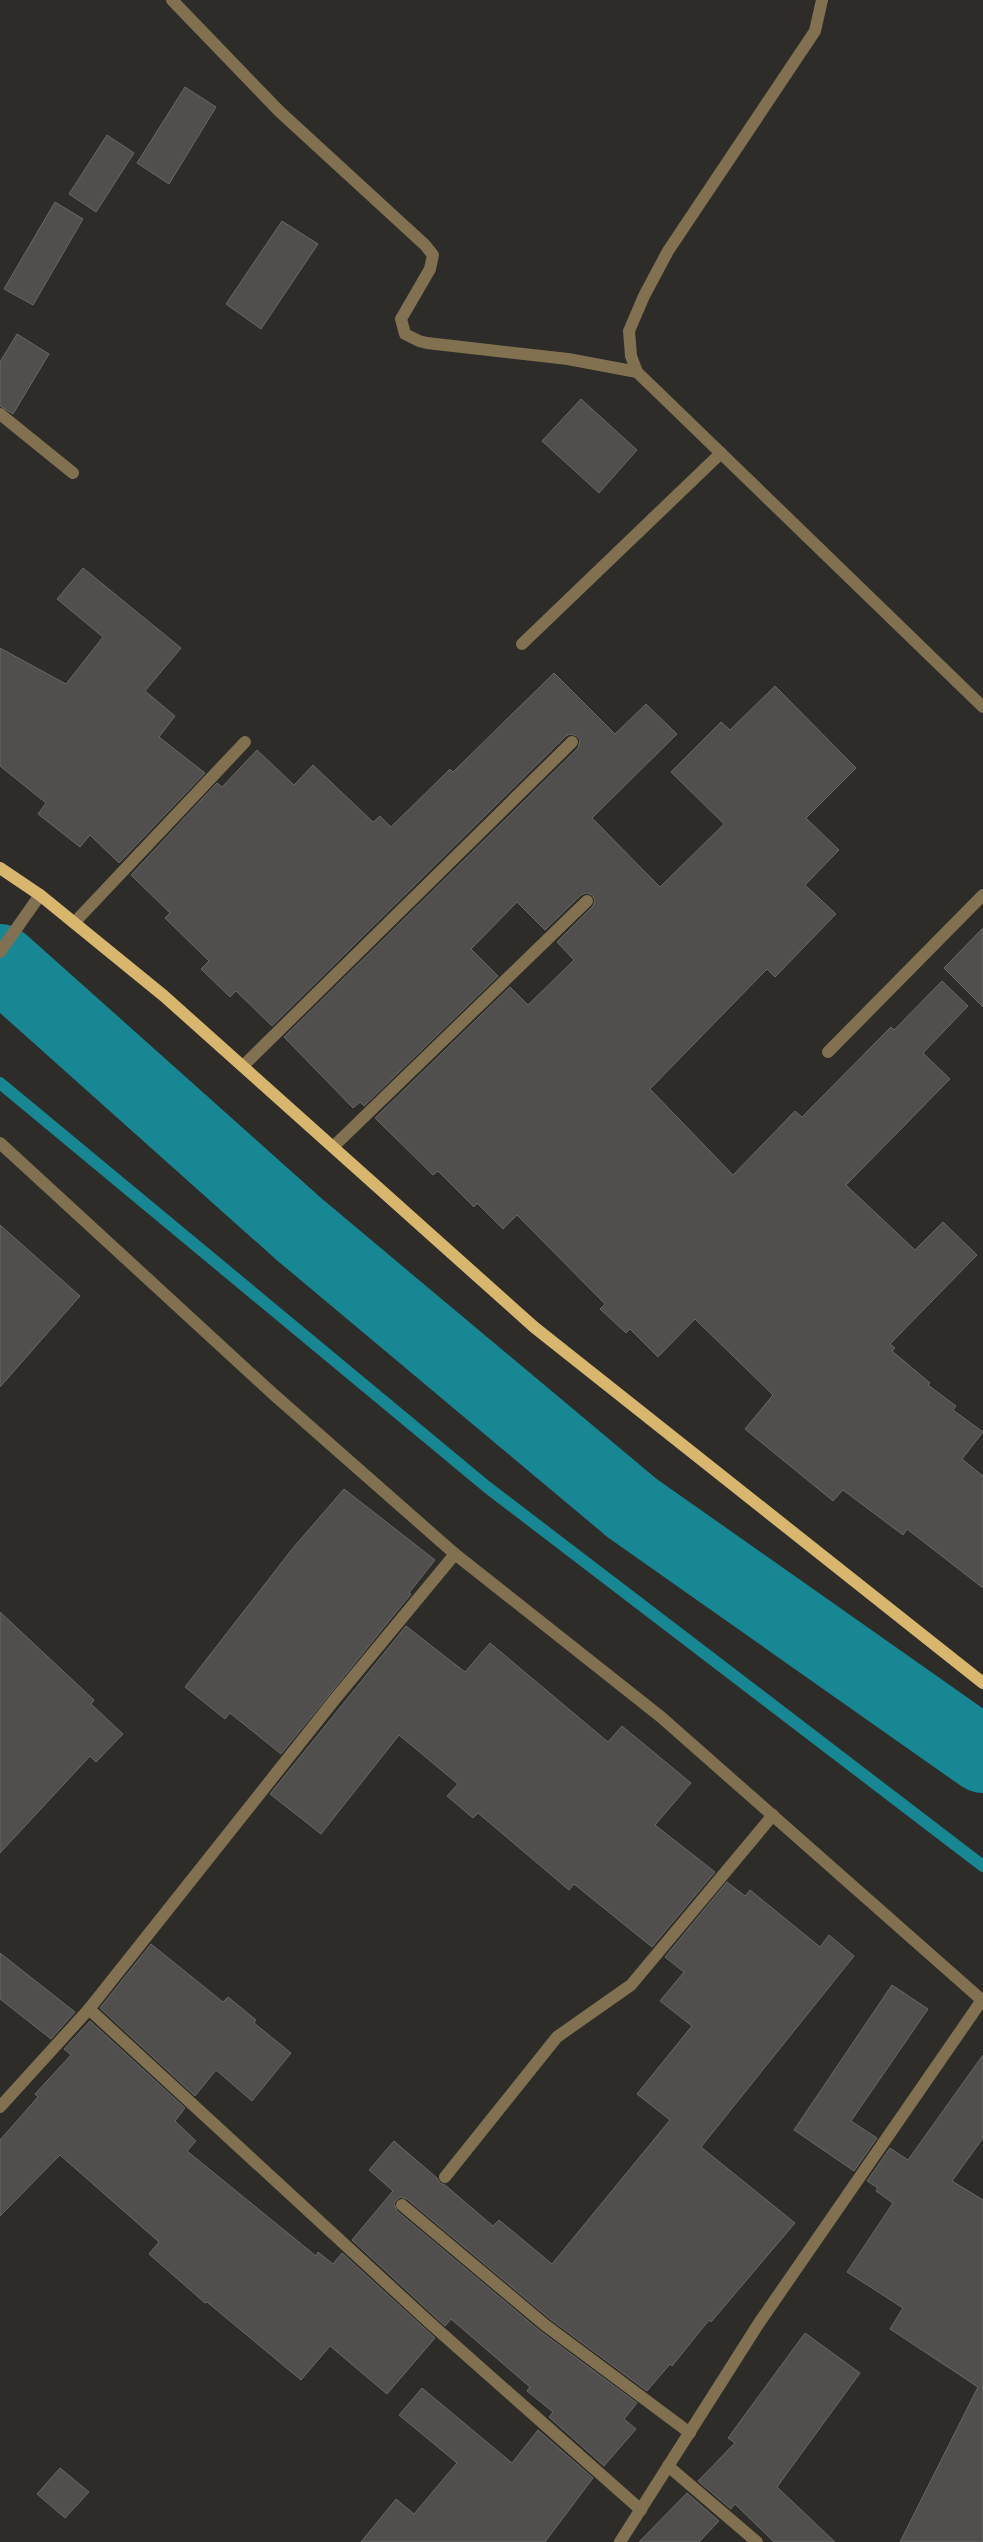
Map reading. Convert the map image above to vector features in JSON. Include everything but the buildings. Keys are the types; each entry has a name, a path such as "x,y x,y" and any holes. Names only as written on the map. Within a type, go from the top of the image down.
{"main road":[{"path":"0,868 40,895 164,996 534,1327 983,1683"}],"street":[{"path":"172,0 279,111 425,245 433,255 430,269 400,318 405,334 418,341 427,343 568,359 637,372"},
{"path":"822,0 816,31 668,251 644,296 629,331 631,356 637,372 983,707"},
{"path":"0,414 73,473"},
{"path":"522,644 721,453"},
{"path":"74,923 245,742"},
{"path":"243,1066 572,742"},
{"path":"0,952 40,895"},
{"path":"828,1052 983,895"},
{"path":"334,1147 587,901"},
{"path":"0,1142 272,1393 454,1554 661,1717 982,2001 759,2323 620,2542"},
{"path":"0,2107 89,2009 335,1699 454,1554"},
{"path":"445,2177 557,2037 631,1985 773,1815"},
{"path":"89,2009 430,2323 641,2510"},
{"path":"402,2205 545,2325 690,2433"},
{"path":"668,2466 757,2542"}],"waterway":[{"path":"0,962 300,1230 632,1508 983,1755"},
{"path":"0,1083 487,1487 983,1866"}]}
